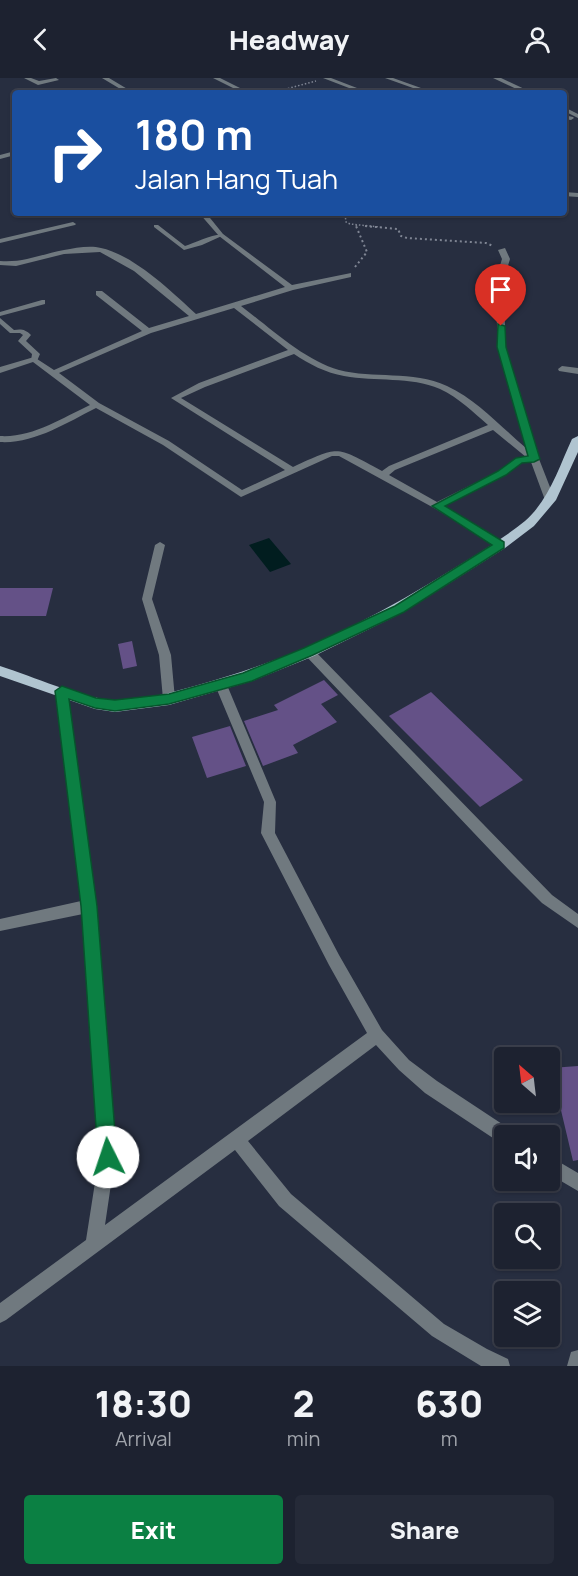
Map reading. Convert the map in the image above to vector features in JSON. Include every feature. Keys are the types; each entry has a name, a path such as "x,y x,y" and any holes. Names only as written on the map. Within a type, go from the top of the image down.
{"main road":[{"path":"0,671 95,703 115,705 169,699 247,677 309,652 399,609 500,545 530,523 550,501 578,439"}],"street":[{"path":"27,78 38,82 56,80"},
{"path":"106,78 114,78"},
{"path":"106,78 125,90"},
{"path":"216,78 241,90"},
{"path":"327,78 360,90"},
{"path":"388,78 423,90"},
{"path":"496,78 523,90"},
{"path":"205,216 221,235 291,288"},
{"path":"0,241 73,224"},
{"path":"0,262 16,264 64,252 100,250 115,257 169,292 195,317"},
{"path":"502,250 506,259 499,282 502,347 534,459 550,501"},
{"path":"53,373 148,331 291,288 348,275"},
{"path":"99,293 148,331"},
{"path":"0,314 42,302"},
{"path":"235,305 296,350 328,370 342,374 407,378 450,388 534,459"},
{"path":"291,470 175,398 201,385 296,350"},
{"path":"0,370 34,359 96,405 166,443 241,494 331,453 341,453 437,506 500,545"},
{"path":"562,369 578,370"},
{"path":"0,439 12,441 27,436 96,405"},
{"path":"383,475 392,468 494,426"},
{"path":"437,506 502,473 520,460 534,459"},
{"path":"160,545 147,599 165,655 169,699"},
{"path":"309,652 516,868 547,899 578,922"},
{"path":"220,685 270,802 268,833 334,960 377,1035 404,1065 431,1088 494,1129"},
{"path":"62,691 89,906 108,1157 94,1244"},
{"path":"0,925 89,906"},
{"path":"0,1314 377,1035"},
{"path":"237,1140 285,1200 438,1330 501,1366"},
{"path":"560,1171 578,1183"},
{"path":"576,1366 578,1359"}],"lane":[{"path":"156,226 184,248 221,235"},
{"path":"0,320 12,332 21,331 27,335 22,341 36,354 34,359"}],"path":[{"path":"282,90 327,78"},
{"path":"345,216 346,222 356,225 394,227 398,229 401,236 407,238 486,243 502,250"},
{"path":"348,275 367,252 356,225"}],"shaded area":[{"path":"269,538 291,564 270,572 249,545"}],"building":[{"path":"0,588 53,588 46,616 0,616"},
{"path":"132,641 137,666 123,669 118,644"},
{"path":"324,680 338,695 321,704 337,722 293,745 298,753 263,766 244,721 278,710 274,705"},
{"path":"431,692 523,780 480,807 389,716"},
{"path":"230,726 246,766 207,778 192,737"},
{"path":"578,1066 578,1160 573,1161 560,1106 560,1067"}],"route":[{"path":"108,1157 89,906 62,691 95,703 115,705 169,699 247,677 309,652 399,609 500,545 437,506 502,473 520,460 534,459 502,347 501,326"}]}
